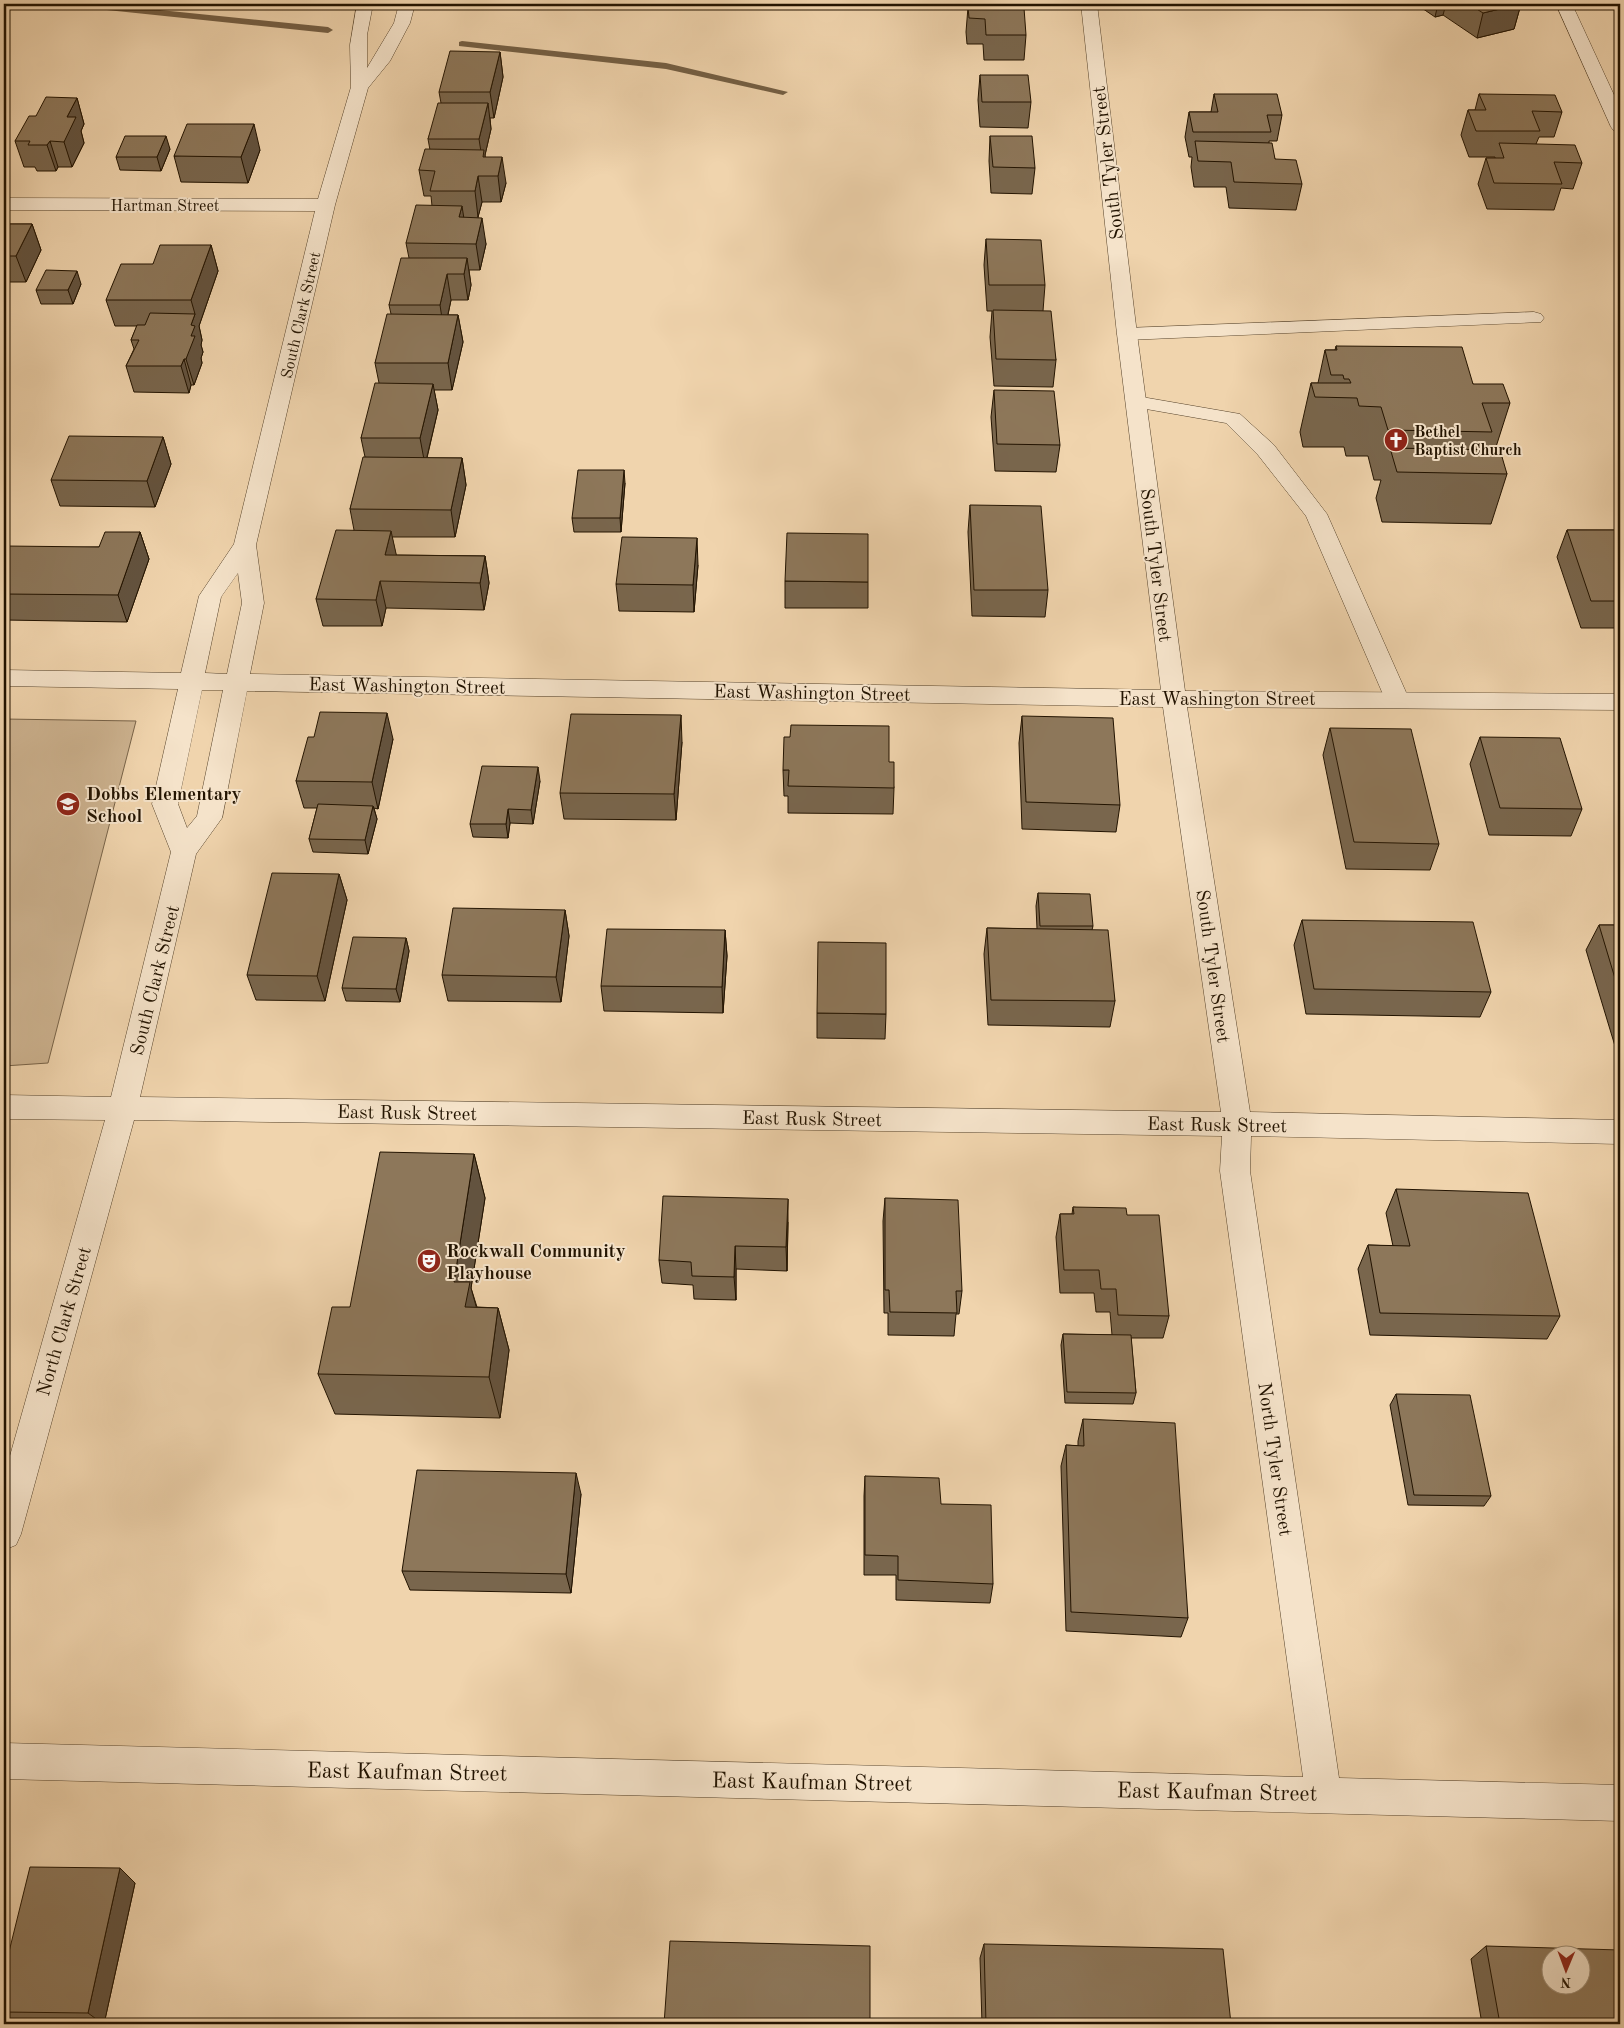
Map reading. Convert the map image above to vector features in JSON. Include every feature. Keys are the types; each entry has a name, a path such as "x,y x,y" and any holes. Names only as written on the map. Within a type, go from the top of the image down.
{"street":[{"name":"South Clark Street","path":"360,87 356,61 360,23 365,4"},
{"name":"South Clark Street","path":"184,852 165,804 210,596 245,545 326,205 360,87 381,61 402,23 407,4"},
{"name":"South Tyler Street","path":"1089,4 1127,334 1174,699 1237,1124"},
{"path":"1564,4 1620,127"},
{"name":"Hartman Street","path":"4,204 326,205"},
{"path":"1127,334 1534,318"},
{"path":"1136,402 1233,418 1266,450 1316,514 1397,699"},
{"name":"South Clark Street","path":"123,1108 184,852 209,818 253,603 245,545"},
{"name":"East Washington Street","path":"4,678 1174,699 1620,702"},
{"name":"East Rusk Street","path":"4,1106 1237,1124 1620,1132"},
{"name":"North Clark Street","path":"4,1534 123,1108"},
{"name":"North Tyler Street","path":"1237,1124 1235,1171 1323,1794"},
{"name":"East Kaufman Street","path":"4,1761 1620,1803"}],"shaded area":[{"name":"Dobbs Elementary School","path":"4,719 136,721 48,1063 4,1066"}],"building":[{"path":"1469,4 1521,4 1483,13"},
{"path":"968,7 1024,8 1026,35 986,35 985,19 969,18"},
{"path":"450,51 500,52 490,92 439,92"},
{"path":"980,75 1028,75 1031,102 982,102"},
{"path":"1214,94 1277,94 1282,115 1267,115 1271,132 1193,132 1189,112 1218,112"},
{"path":"1479,94 1555,95 1562,112 1532,111 1540,131 1476,131 1468,110 1486,110"},
{"path":"46,97 77,98 67,117 76,117 64,142 50,141 47,145 28,145 30,141 15,141 29,116 36,116"},
{"path":"438,103 488,103 479,139 428,139"},
{"path":"187,124 254,124 241,157 174,156"},
{"path":"125,136 166,136 157,157 116,157"},
{"path":"990,136 1032,136 1035,168 993,167"},
{"path":"1195,141 1272,143 1275,159 1296,160 1302,184 1234,182 1231,162 1198,161"},
{"path":"1499,143 1575,145 1582,163 1554,162 1562,184 1494,183 1486,158 1504,158"},
{"path":"425,149 484,150 483,157 502,157 498,176 478,176 475,191 430,191 435,171 419,170"},
{"path":"416,205 462,206 459,217 482,218 476,244 406,243"},
{"path":"4,224 32,224 16,256 4,256"},
{"path":"986,239 1041,240 1045,285 989,285"},
{"path":"160,245 211,245 191,300 106,300 121,264 153,264"},
{"path":"401,258 467,258 464,274 447,274 440,305 389,305"},
{"path":"46,270 77,271 68,290 36,290"},
{"path":"993,310 1051,311 1056,360 996,359"},
{"path":"150,313 195,314 191,325 195,326 191,336 195,336 186,359 184,359 181,366 126,366 139,340 131,340 137,325 145,325"},
{"path":"387,314 458,315 448,363 375,363"},
{"path":"1336,346 1462,347 1473,384 1503,384 1510,403 1482,403 1492,432 1388,430 1381,407 1359,406 1357,398 1315,397 1311,383 1351,383 1349,379 1344,379 1343,375 1331,375 1325,350 1337,350"},
{"path":"375,383 433,384 420,438 361,438"},
{"path":"994,390 1054,391 1060,445 997,444"},
{"path":"69,436 163,437 147,481 51,480"},
{"path":"1390,448 1500,450 1507,474 1397,472"},
{"path":"363,457 462,458 451,510 350,509"},
{"path":"578,470 624,470 620,518 572,518"},
{"path":"970,505 1041,506 1048,590 974,590"},
{"path":"336,530 391,531 385,555 485,556 480,583 380,581 376,600 316,599"},
{"path":"1567,530 1620,530 1620,601 1591,601"},
{"path":"105,532 140,532 118,595 4,594 5,546 99,547"},
{"path":"787,533 868,534 868,582 785,581"},
{"path":"622,537 697,538 693,585 616,584"},
{"path":"320,712 387,713 372,782 296,781 308,737 314,737"},
{"path":"571,714 681,715 674,794 560,793"},
{"path":"1022,716 1113,718 1120,805 1026,802"},
{"path":"791,725 889,726 889,762 894,762 894,788 788,786 789,770 783,770 784,737 790,737"},
{"path":"1330,728 1411,729 1439,844 1354,842"},
{"path":"1480,737 1560,738 1582,809 1500,808"},
{"path":"482,766 538,767 531,810 508,809 506,824 470,824"},
{"path":"318,804 373,806 365,840 309,839"},
{"path":"272,873 339,874 317,976 247,975"},
{"path":"1038,893 1090,894 1093,926 1040,926"},
{"path":"453,908 565,910 556,977 442,975"},
{"path":"1302,920 1473,922 1491,992 1314,989"},
{"path":"1599,925 1620,925 1620,995"},
{"path":"987,928 1108,930 1115,1001 991,1000"},
{"path":"607,929 725,930 722,987 601,986"},
{"path":"353,937 406,938 396,989 342,988"},
{"path":"818,942 886,943 886,1014 817,1013"},
{"name":"Rockwall Community Playhouse","path":"380,1152 474,1154 454,1282 470,1282 465,1307 498,1308 489,1377 318,1374 332,1307 350,1307"},
{"path":"1396,1189 1528,1193 1560,1316 1380,1313 1368,1245 1410,1246"},
{"path":"663,1196 788,1199 786,1247 735,1246 734,1277 692,1276 691,1262 659,1260"},
{"path":"885,1198 958,1200 962,1291 956,1291 957,1313 890,1312 889,1290 885,1290"},
{"path":"1073,1207 1126,1208 1127,1215 1159,1215 1169,1316 1118,1315 1116,1289 1101,1289 1099,1270 1064,1270 1060,1214 1074,1214"},
{"path":"1063,1334 1131,1335 1136,1393 1067,1392"},
{"path":"1396,1394 1470,1395 1491,1496 1414,1495"},
{"path":"1083,1419 1175,1423 1188,1618 1071,1612 1066,1445 1084,1446"},
{"path":"417,1470 576,1473 566,1574 402,1571"},
{"path":"865,1476 939,1478 941,1504 991,1505 993,1584 898,1580 898,1556 865,1555"},
{"path":"30,1867 120,1868 88,2013 4,2012 4,1972"},
{"path":"670,1941 870,1946 870,2024 664,2024"},
{"path":"984,1944 1223,1949 1231,2024 986,2024"},
{"path":"1486,1946 1542,1948 1542,1996 1592,1996 1592,1949 1620,1950 1620,2024 1500,2024"}],"waterway":[{"path":"78,4 328,30"},
{"path":"462,44 666,66 783,92"}],"place":[{"name":"Bethel Baptist Church","path":"1396,440"},
{"name":"Dobbs Elementary School","path":"68,804"},
{"name":"Rockwall Community Playhouse","path":"429,1261"}]}
